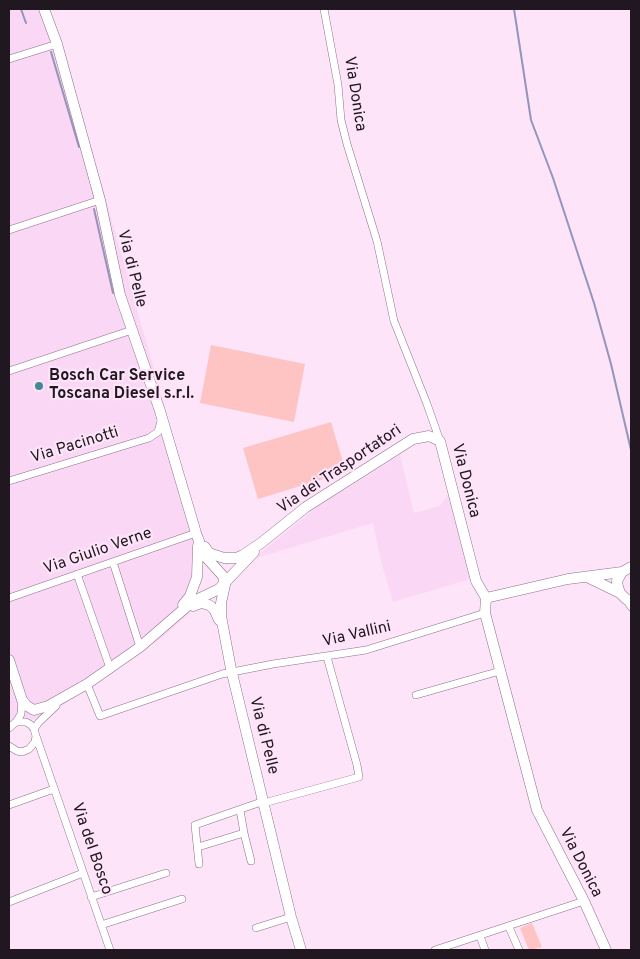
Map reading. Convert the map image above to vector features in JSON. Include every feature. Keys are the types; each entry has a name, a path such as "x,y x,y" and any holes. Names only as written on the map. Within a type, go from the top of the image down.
{"street":[{"name":"Via di Pelle","path":"44,9 58,44 100,200 120,295 160,412 196,534 204,555 222,574 225,585 221,603 223,630 291,917 301,950"},
{"name":"Via Donica","path":"324,9 338,85 340,120 377,241 394,321 428,404 440,441 476,581 486,598 486,613 537,810 584,901 606,950"},
{"path":"9,59 58,44"},
{"path":"9,230 100,200"},
{"path":"9,370 132,330"},
{"path":"149,438 160,429 160,412"},
{"name":"Via dei Trasportatori","path":"196,534 209,553 224,558 243,556 306,507 413,439 429,436 440,441"},
{"path":"149,438 158,437 164,440 173,456"},
{"name":"Via Pacinotti","path":"9,481 149,438"},
{"name":"Via di Pelle","path":"175,616 194,588 198,556 196,534"},
{"name":"Via Giulio Verne","path":"9,598 196,534"},
{"name":"Via dei Trasportatori","path":"225,585 261,543"},
{"path":"113,562 140,646"},
{"path":"486,598 568,579 626,569"},
{"path":"626,569 617,581 627,600"},
{"path":"77,574 110,668"},
{"path":"587,577 627,600"},
{"path":"9,660 22,700 30,710 38,710 87,684 140,646 192,602 225,585"},
{"path":"175,616 190,607 205,604 211,606 217,613 223,630"},
{"name":"Via Vallini","path":"87,684 100,716 232,672 366,650 486,613"},
{"path":"199,864 195,825 264,802 359,777 327,657"},
{"path":"416,695 500,671"},
{"path":"9,746 22,752 33,746 39,722 67,696"},
{"path":"9,728 21,714 22,700"},
{"path":"16,722 26,722 35,733"},
{"name":"Via del Bosco","path":"35,733 110,950"},
{"path":"29,749 43,758"},
{"path":"9,805 54,789"},
{"path":"240,810 251,861"},
{"path":"198,848 244,833"},
{"path":"9,902 83,873"},
{"path":"92,897 166,873"},
{"path":"101,925 182,899"},
{"path":"435,950 510,927 584,901"},
{"path":"256,928 291,917"},
{"path":"510,927 519,950"},
{"path":"480,936 485,950"}],"shaded area":[{"path":"9,9 48,9 61,41 203,542 190,613 164,636 59,708 9,730"},
{"path":"211,345 305,364 294,422 200,403"},
{"path":"331,422 346,472 258,499 243,448"},
{"path":"400,455 414,513 440,506 449,494 471,579 393,602 381,561 373,523 253,559 318,506"},
{"path":"532,923 542,947 529,950 520,928"}],"waterway":[{"path":"21,9 26,23"},
{"path":"514,9 531,120 553,178 594,303 611,364 631,450"},
{"path":"51,52 79,147"},
{"path":"94,209 113,293"}],"place":[{"name":"Bosch Car Service Toscana Diesel s.r.l.","path":"39,386"}]}
